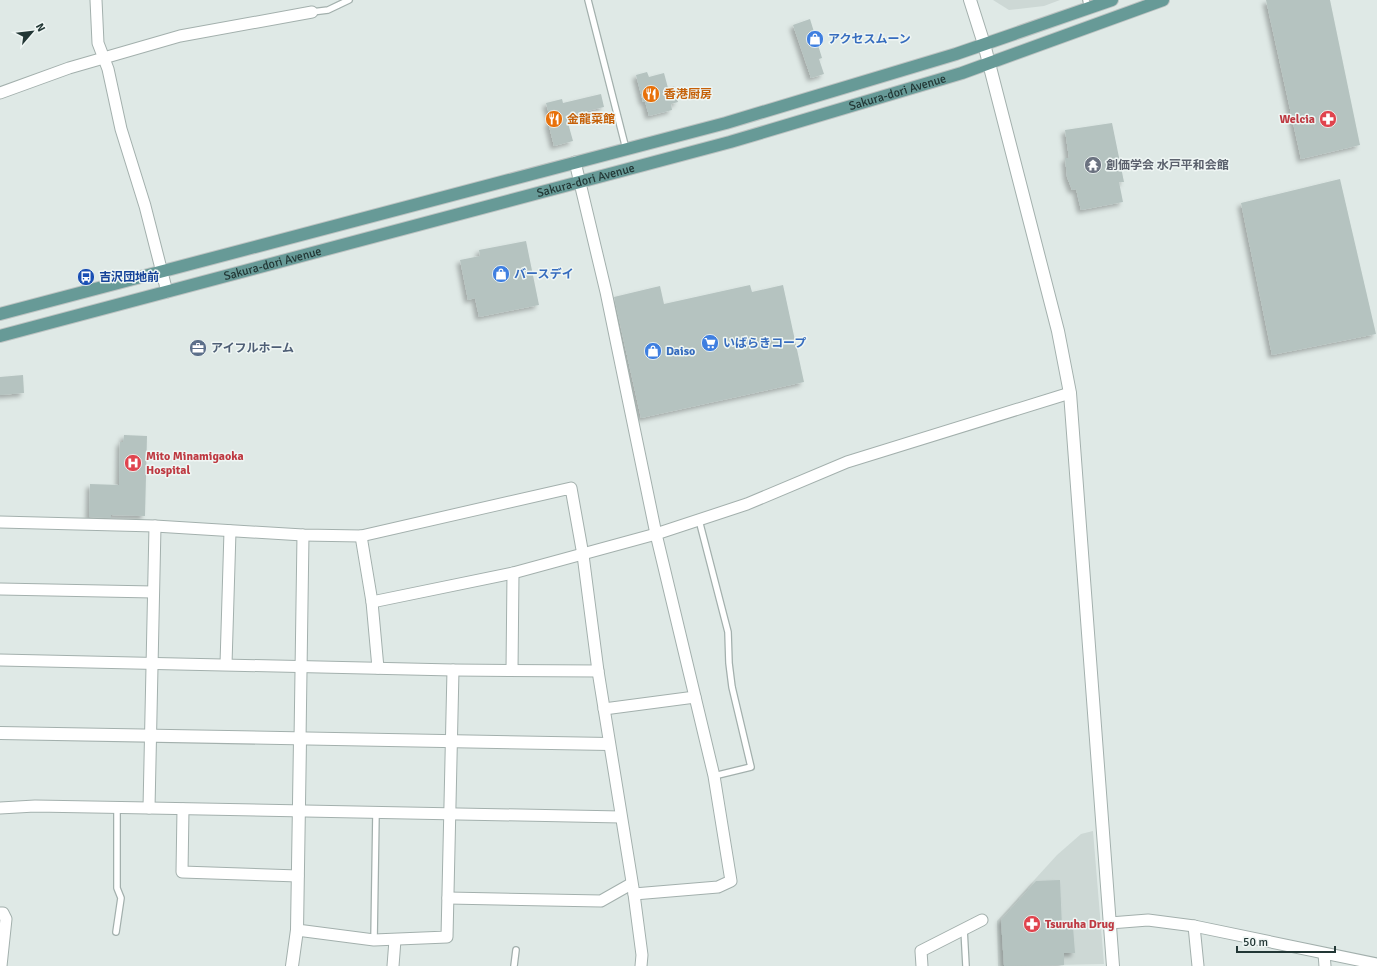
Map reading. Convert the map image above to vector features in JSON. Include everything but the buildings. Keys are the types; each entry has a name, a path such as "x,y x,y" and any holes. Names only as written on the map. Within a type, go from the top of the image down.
{"main road":[{"name":"Sakura-dori Avenue","path":"0,314 726,123 913,67 984,44 1087,4 1112,0"},
{"name":"Sakura-dori Avenue","path":"0,336 730,142 948,77 1163,0"}],"street":[{"path":"96,0 98,42 108,69 121,129 167,292"},
{"path":"970,0 984,44 1058,330 1070,393 1113,966"},
{"path":"0,93 32,80 180,36 312,12"},
{"path":"448,898 601,901 632,889 718,887 731,881 714,776 656,534 606,292 575,162"},
{"path":"372,602 513,573 656,534 747,504 847,462 1070,393"},
{"path":"0,522 154,526 303,535 362,536 571,488 583,555 598,671 642,955 641,966"},
{"path":"150,808 154,526"},
{"path":"226,664 230,531"},
{"path":"292,966 297,930 303,535"},
{"path":"362,536 372,602 378,668"},
{"path":"512,670 513,573"},
{"path":"0,589 153,592"},
{"path":"0,660 453,670 598,671"},
{"path":"297,930 374,940 447,937 453,670"},
{"path":"604,709 695,696"},
{"path":"0,733 152,735 300,740 609,744"},
{"path":"0,808 36,806 376,814 449,813 621,817"},
{"path":"183,809 182,872 298,876"},
{"path":"0,913 3,913 6,919 1,966"},
{"path":"922,966 921,951 982,920"},
{"path":"1110,923 1148,920 1194,926 1377,964"},
{"path":"1194,926 1198,966"},
{"path":"393,966 395,940"},
{"path":"1324,954 1325,966"}],"lane":[{"path":"312,12 328,10 349,0"},
{"path":"588,0 626,149"},
{"path":"700,520 728,632 732,687 751,767 714,776"},
{"path":"116,932 121,898 117,888 118,808"},
{"path":"374,940 376,814"},
{"path":"964,929 966,966"},
{"path":"514,966 516,950"}],"shaded area":[{"path":"993,0 1060,0 1044,6 1009,10"},
{"path":"1093,831 1104,964 998,966 997,921 1057,855 1081,834"}],"place":[{"name":"アクセスムーン","path":"815,39"},
{"name":"香港厨房","path":"651,94"},
{"name":"金龍菜館","path":"554,119"},
{"name":"Welcia","path":"1328,119"},
{"name":"創価学会 水戸平和会館","path":"1093,165"},
{"name":"バースデイ","path":"501,274"},
{"name":"吉沢団地前","path":"86,277"},
{"name":"いばらきコープ","path":"710,343"},
{"name":"アイフルホーム","path":"198,348"},
{"name":"Daiso","path":"653,351"},
{"name":"Mito Minamigaoka Hospital","path":"133,463"},
{"name":"Tsuruha Drug","path":"1032,924"}]}
